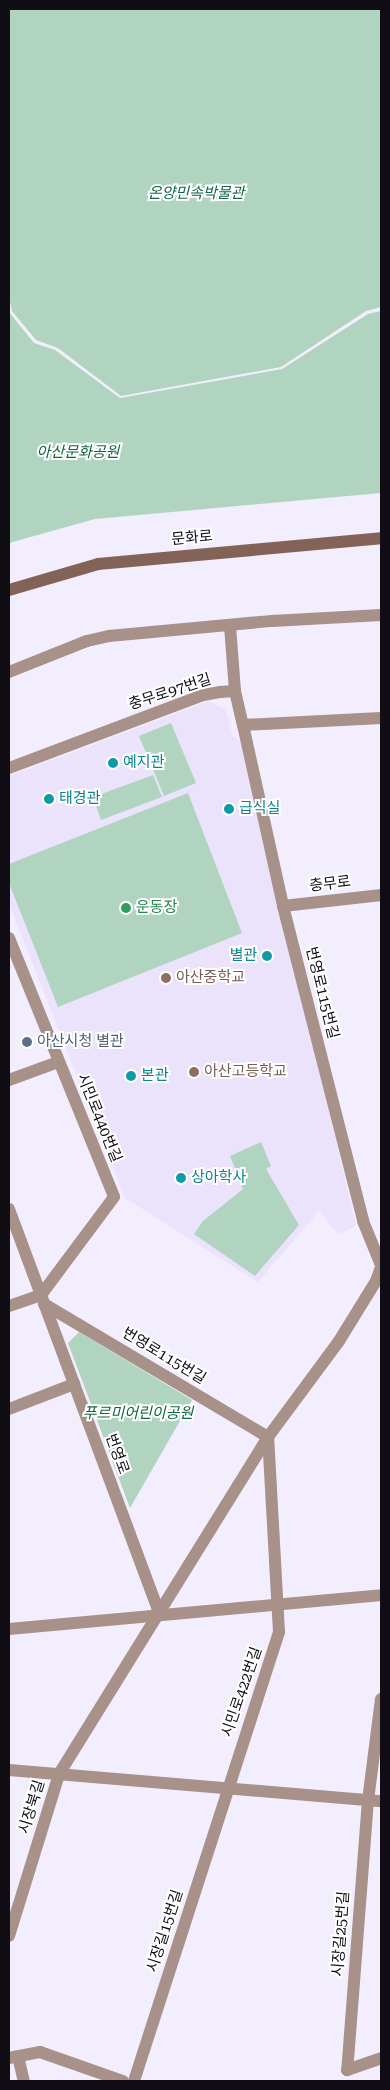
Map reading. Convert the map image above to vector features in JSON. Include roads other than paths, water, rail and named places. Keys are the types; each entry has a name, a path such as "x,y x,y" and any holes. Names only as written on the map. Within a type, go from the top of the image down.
{"main road":[{"name":"문화로","path":"9,590 98,564 381,538"}],"street":[{"path":"9,672 87,641 230,626 381,615"},
{"path":"230,626 235,691"},
{"name":"충무로97번길","path":"9,768 203,695 235,691 242,725"},
{"path":"242,725 381,718"},
{"name":"번영로115번길","path":"160,1615 268,1436 379,1286 381,1266 362,1221 283,906 242,725"},
{"name":"충무로","path":"283,906 381,895"},
{"name":"시민로440번길","path":"9,938 12,954 114,1197 42,1299"},
{"path":"9,1080 58,1062"},
{"path":"9,1209 42,1299 9,1306"},
{"name":"번영로115번길","path":"42,1299 268,1436"},
{"name":"번영로","path":"42,1299 160,1615"},
{"path":"9,1409 74,1384"},
{"path":"268,1436 278,1603"},
{"path":"9,1629 381,1595"},
{"name":"시민로422번길","path":"226,1790 279,1632 278,1603"},
{"path":"60,1774 160,1615"},
{"path":"368,1800 381,1699"},
{"path":"9,1770 381,1802"},
{"name":"시장북길","path":"9,1936 60,1774"},
{"name":"시장길15번길","path":"134,2081 226,1790"},
{"name":"시장길25번길","path":"347,2076 368,1800"},
{"path":"24,2081 14,2057 40,2052 122,2081"},
{"name":"시장길25번길","path":"347,2076 381,2058"}],"place":[{"name":"예지관","path":"113,763"},
{"name":"태경관","path":"49,799"},
{"name":"급식실","path":"229,809"},
{"name":"운동장","path":"126,908"},
{"name":"별관","path":"267,956"},
{"name":"아산중학교","path":"166,978"},
{"name":"아산시청 별관","path":"27,1042"},
{"name":"아산고등학교","path":"194,1072"},
{"name":"본관","path":"131,1076"},
{"name":"상아학사","path":"181,1178"}],"park label":[{"name":"온양민속박물관","path":"196,194"},
{"name":"아산문화공원","path":"78,453"},
{"name":"푸르미어린이공원","path":"138,1414"}]}
